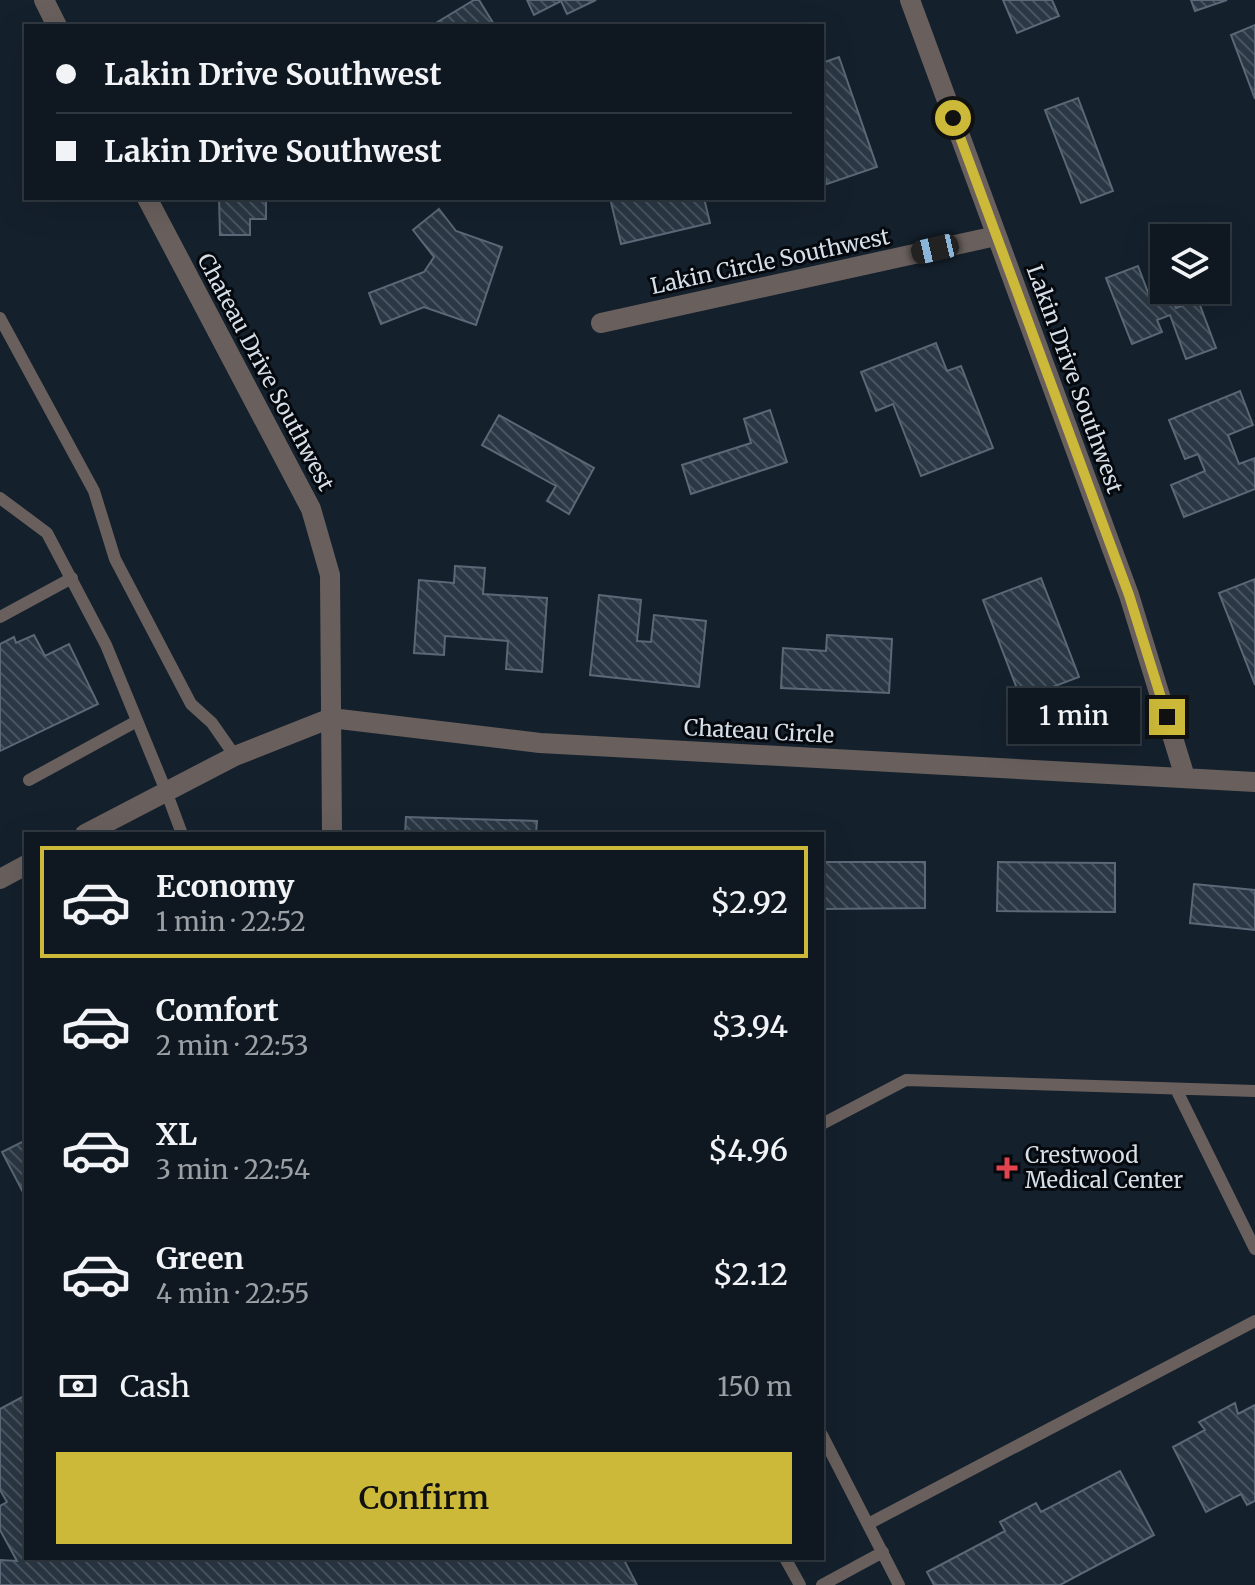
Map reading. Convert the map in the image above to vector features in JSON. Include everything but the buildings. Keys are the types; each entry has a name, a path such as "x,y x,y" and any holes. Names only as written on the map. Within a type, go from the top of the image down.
{"street":[{"path":"44,0 56,24"},
{"name":"Lakin Drive Southwest","path":"910,0 1129,595 1185,777"},
{"name":"Chateau Drive Southwest","path":"148,200 311,509 330,575 332,832"},
{"name":"Lakin Circle Southwest","path":"601,323 996,236"},
{"path":"89,832 235,756 331,718"},
{"name":"Chateau Circle","path":"331,718 540,743 1255,782"},
{"path":"0,879 24,866"}],"lane":[{"path":"0,318 94,491 115,559 191,704 212,723 235,756"},
{"path":"0,498 47,533 72,578 106,645 181,832"},
{"path":"0,617 72,578"},
{"path":"29,780 137,721"},
{"path":"824,1123 906,1080 1255,1091"},
{"path":"1176,1089 1253,1241"},
{"path":"868,1524 1255,1321"},
{"path":"824,1439 899,1585"},
{"path":"822,1585 883,1552"},
{"path":"786,1560 800,1585"}],"place":[{"name":"Crestwood Medical Center","path":"1007,1168"}],"route":[{"path":"953,118 1129,595 1167,717"}]}
